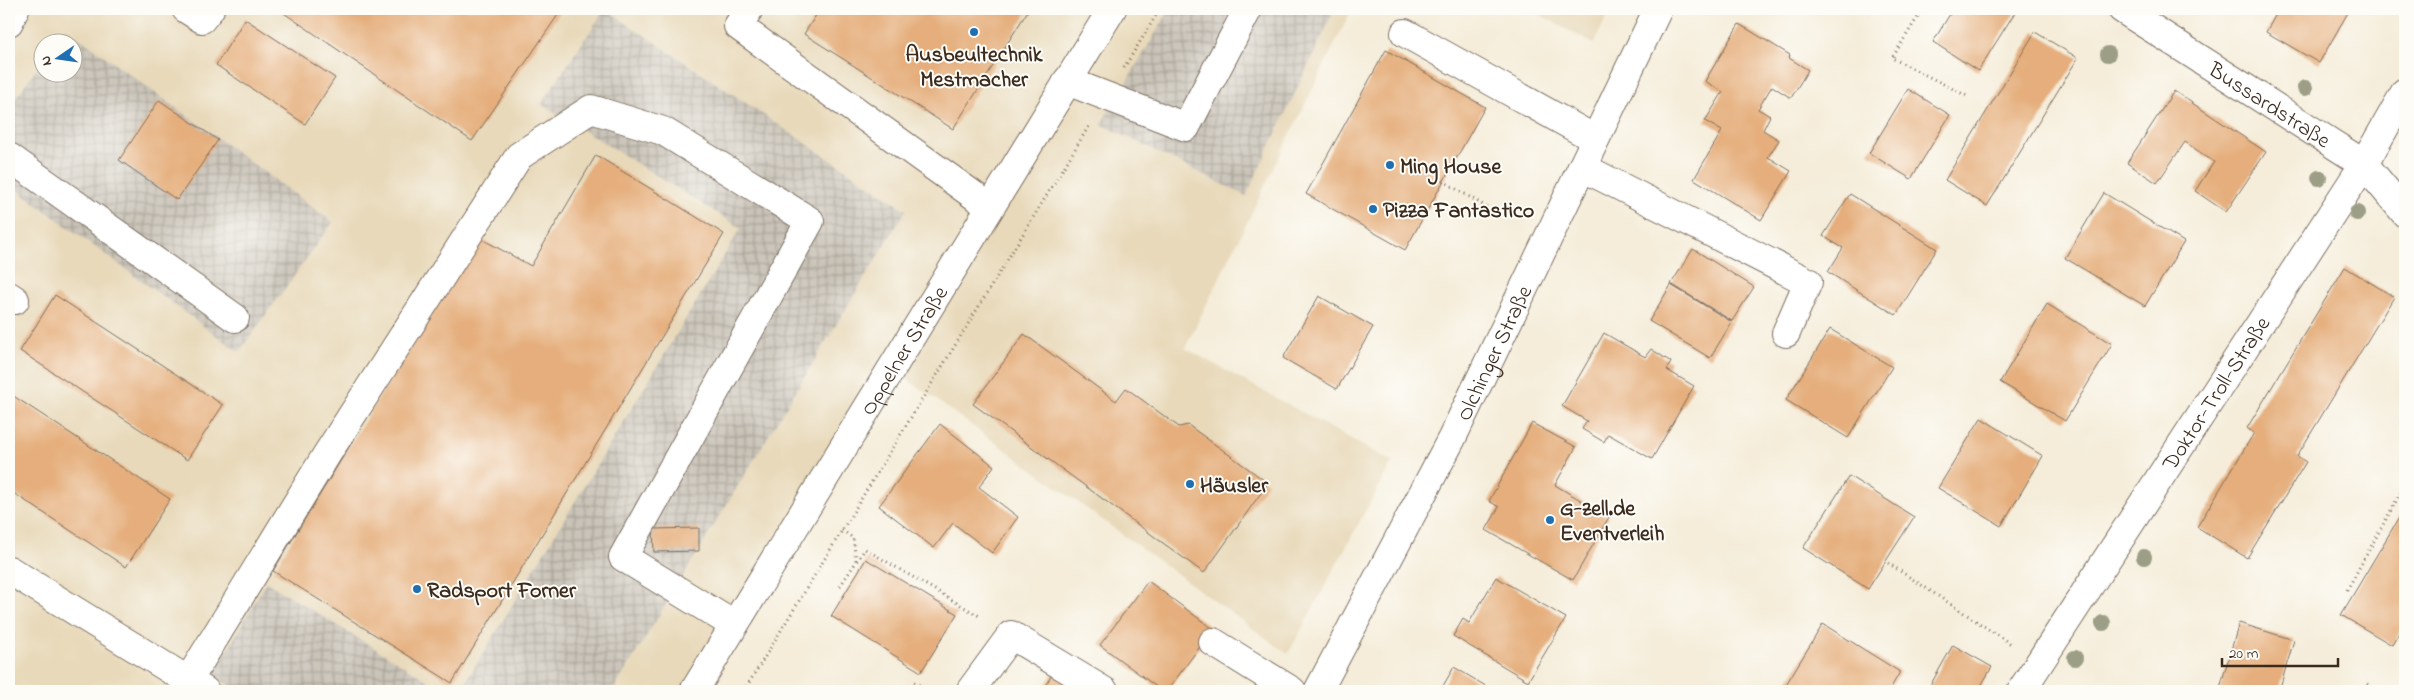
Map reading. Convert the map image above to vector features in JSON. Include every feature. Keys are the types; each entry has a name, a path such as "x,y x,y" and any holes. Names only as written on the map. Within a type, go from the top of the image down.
{"street":[{"path":"9,22 15,9"},
{"path":"186,9 202,19 210,9"},
{"path":"749,9 738,26 990,207"},
{"name":"Oppelner Straße","path":"694,691 1112,9"},
{"path":"1068,81 1186,127 1248,9"},
{"name":"Olchinger Straße","path":"1318,691 1452,438 1658,9"},
{"name":"Bussardstraße","path":"2122,9 2364,164 2405,213"},
{"path":"1405,33 1595,139"},
{"name":"Doktor-Troll-Straße","path":"2021,691 2364,164 2405,92"},
{"path":"9,570 197,686 327,454 519,156 591,109 663,131 810,221 623,557 734,625"},
{"path":"9,157 235,318"},
{"path":"1582,167 1808,282 1786,334"},
{"path":"970,691 1011,635 1104,691"},
{"path":"1213,642 1292,691"}],"path":[{"path":"744,691 1160,9"},
{"path":"1922,9 1892,58 1969,97"},
{"path":"1443,181 1504,217"},
{"path":"2347,590 2405,485"},
{"path":"842,530 853,538 856,562"},
{"path":"840,586 864,549 1011,635"},
{"path":"1888,563 2039,662"},
{"path":"914,682 929,691"},
{"path":"2367,684 2380,691"}],"shaded area":[{"path":"9,9 1352,9 1185,348 1392,462 1288,654 892,368 694,691 9,691"},
{"path":"605,9 906,210 613,691 460,691 741,228 541,104"},
{"path":"1170,9 1335,9 1246,196 1101,124"},
{"path":"1529,9 1610,9 1594,44"},
{"path":"66,28 72,32 63,32"},
{"path":"82,40 333,222 239,352 9,184 9,107 32,75 32,82 82,82"},
{"path":"266,582 445,691 238,691 213,675"}],"building":[{"path":"278,9 562,9 472,141"},
{"path":"820,9 1029,9 953,129 804,34"},
{"path":"1953,9 2017,9 1978,71 1933,42"},
{"path":"2279,9 2350,9 2319,63 2266,32"},
{"path":"245,19 335,78 305,124 216,65"},
{"path":"1739,24 1790,55 1789,58 1808,70 1791,98 1772,86 1758,109 1770,116 1763,130 1779,140 1768,157 1791,171 1761,220 1694,179 1722,131 1705,121 1723,92 1705,81"},
{"path":"2035,32 2078,58 1987,206 1945,180"},
{"path":"1386,50 1485,107 1405,250 1306,194"},
{"path":"1908,89 1950,115 1911,179 1869,153"},
{"path":"2174,91 2266,152 2226,212 2195,191 2214,162 2185,142 2157,183 2127,163"},
{"path":"159,100 218,140 177,200 119,160"},
{"path":"596,155 724,234 452,683 273,571 478,237 531,266"},
{"path":"2104,193 2184,242 2145,306 2065,258"},
{"path":"1850,194 1937,249 1896,315 1828,272 1843,248 1823,236"},
{"path":"1693,249 1754,287 1732,321 1671,284"},
{"path":"2345,267 2394,297 2297,456 2306,462 2247,558 2197,527 2254,433 2247,428"},
{"path":"1671,285 1732,322 1710,358 1649,321"},
{"path":"55,295 223,405 187,460 20,351"},
{"path":"1319,296 1373,327 1337,389 1283,358"},
{"path":"2047,304 2112,344 2065,421 2000,382"},
{"path":"1830,329 1892,367 1848,438 1786,400"},
{"path":"1604,333 1645,357 1651,349 1671,362 1667,370 1694,386 1652,459 1608,434 1604,442 1582,429 1587,421 1562,406"},
{"path":"1024,334 1116,401 1126,388 1179,427 1188,425 1268,483 1204,573 973,404"},
{"path":"9,393 170,499 126,567 9,490"},
{"path":"1981,418 2043,456 2001,526 1938,488"},
{"path":"1532,423 1576,447 1555,485 1609,517 1573,580 1486,530 1499,507 1489,501"},
{"path":"940,424 994,466 979,487 1018,517 992,553 953,523 934,548 879,506"},
{"path":"1849,476 1914,517 1868,589 1803,548"},
{"path":"2400,516 2405,519 2405,623 2392,645 2341,615"},
{"path":"699,528 699,551 654,552 653,529"},
{"path":"866,559 957,614 921,672 831,616"},
{"path":"1496,577 1566,618 1528,681 1453,636 1463,619 1469,623"},
{"path":"1148,581 1213,629 1167,691 1162,691 1100,645"},
{"path":"2239,623 2294,640 2279,691 2219,691"},
{"path":"1823,624 1900,672 1889,691 1782,691"},
{"path":"1953,645 1992,667 1978,691 1927,691"},
{"path":"1454,667 1494,691 1440,691"},
{"path":"1056,668 1095,691 1042,691"}],"place":[{"name":"Ausbeultechnik Mestmacher","path":"974,32"},
{"name":"Ming House","path":"1390,165"},
{"name":"Pizza Fantastico","path":"1373,209"},
{"name":"Häusler","path":"1190,484"},
{"name":"G-zell.de Eventverleih","path":"1550,520"},
{"name":"Radsport Forner","path":"417,589"}]}
